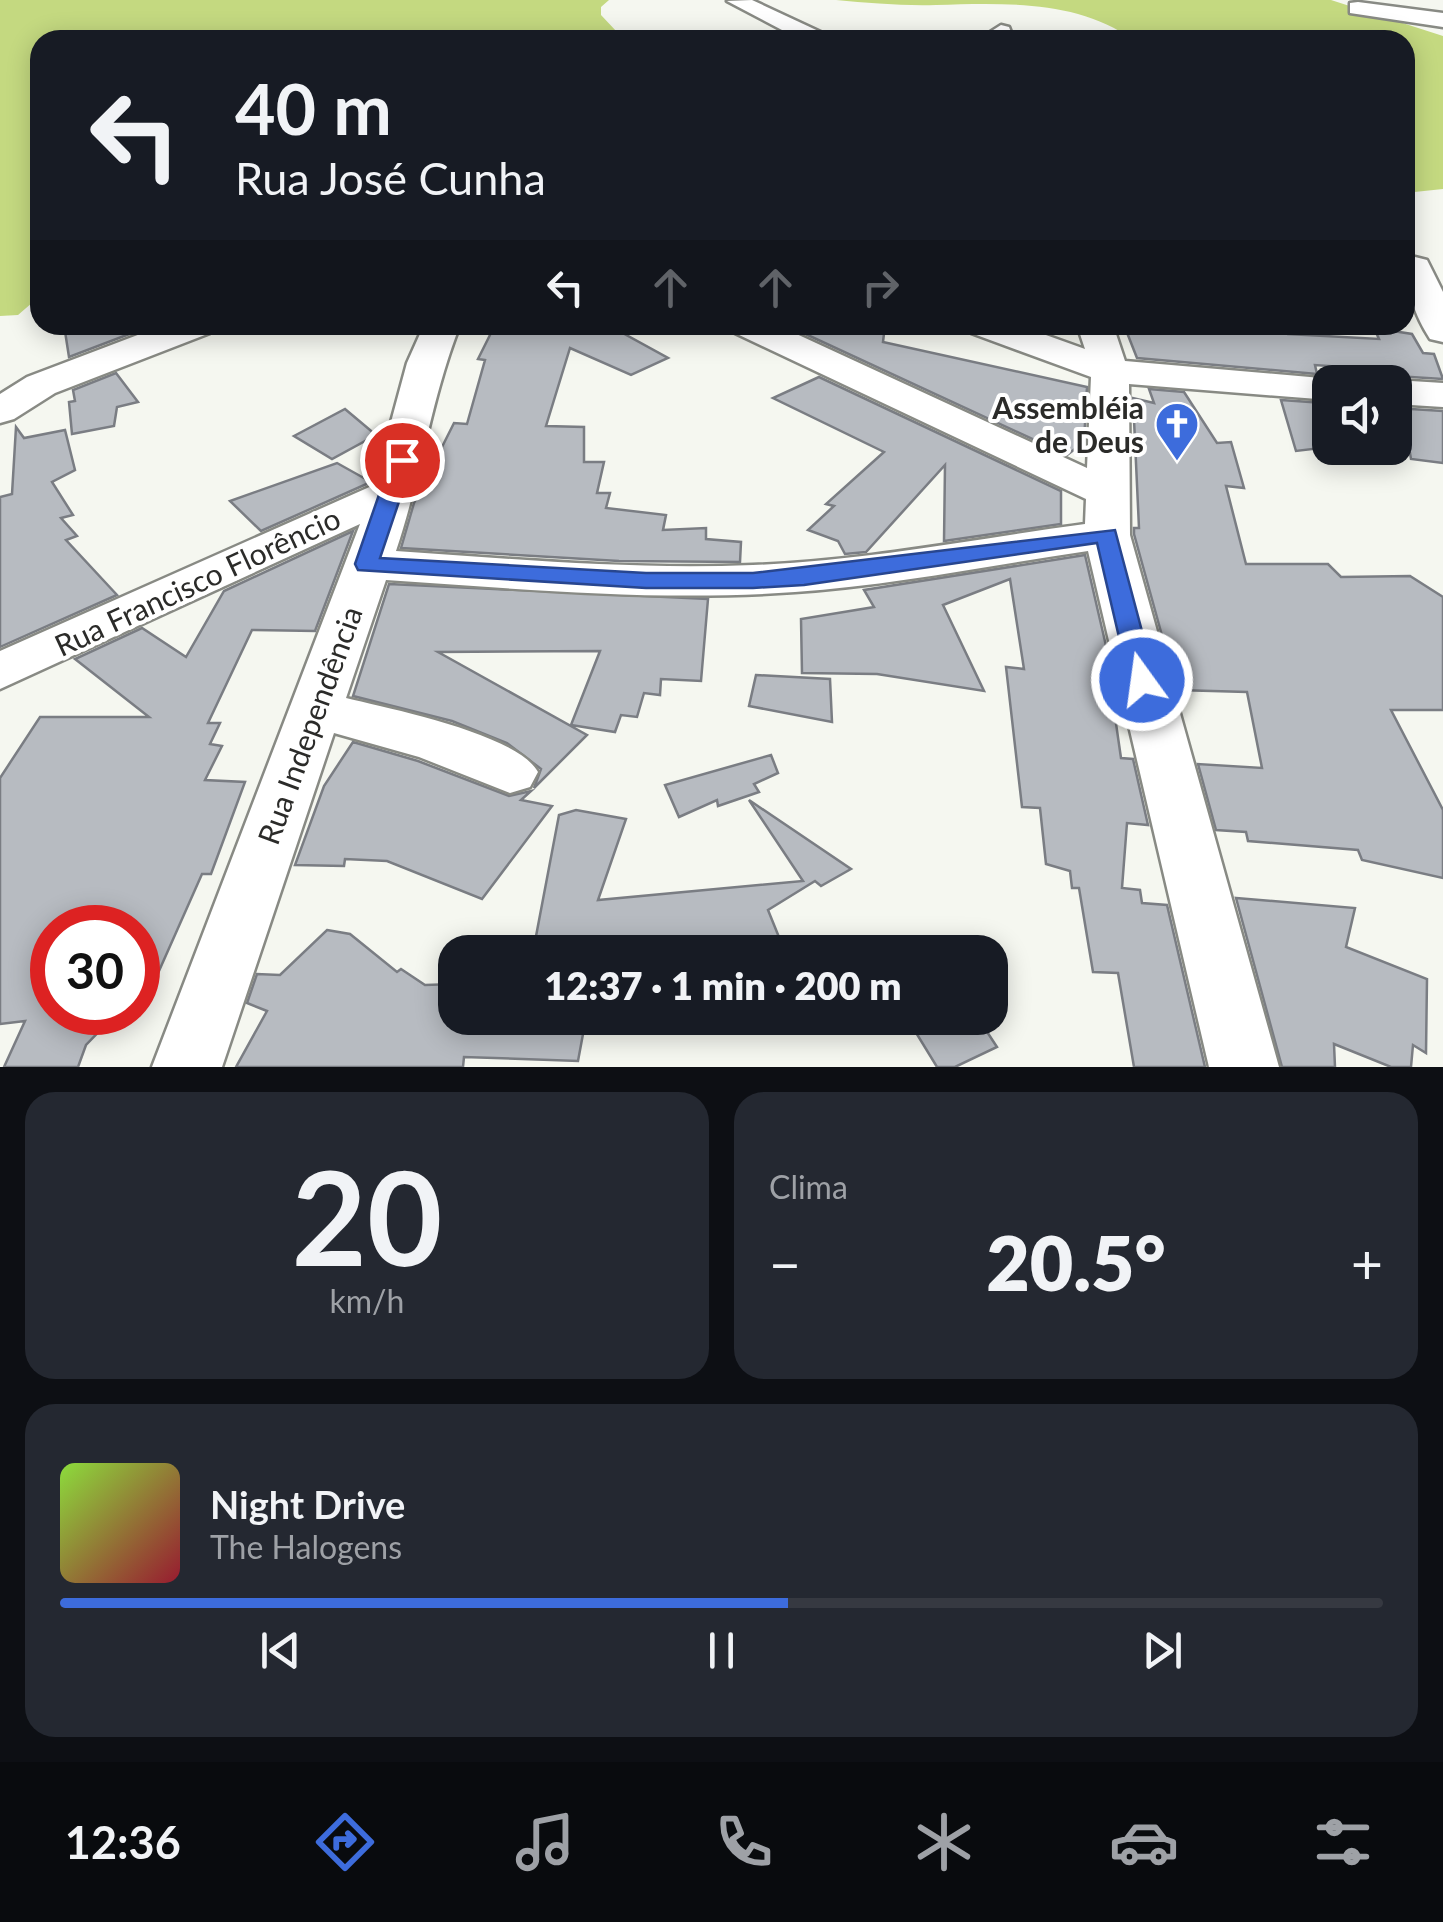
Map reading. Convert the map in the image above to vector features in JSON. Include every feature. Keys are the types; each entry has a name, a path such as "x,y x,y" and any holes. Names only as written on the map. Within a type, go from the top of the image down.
{"street":[{"path":"737,0 798,30"},
{"path":"1358,8 1443,20"},
{"path":"1421,267 1443,331"},
{"path":"1,409 41,385 171,335"},
{"name":"Rua Independência","path":"187,1067 394,492 426,364 438,335"},
{"path":"767,335 1107,514"},
{"path":"1011,335 1110,371 1312,387"},
{"path":"1098,335 1110,371 1107,514 1244,1067"},
{"path":"1412,393 1443,395"},
{"name":"Rua Francisco Florêncio","path":"7,677 394,492"},
{"path":"366,564 646,581 804,577 1107,514"},
{"path":"315,710 414,734 510,772"}],"green space":[{"path":"0,0 609,0 601,7 601,15 615,30 30,30 30,305 18,315 0,316"},
{"path":"836,0 1331,0 1443,36 1443,189 1415,192 1415,30 1117,30 1089,17 1040,7"}],"building":[{"path":"66,335 127,335 69,357"},
{"path":"490,335 626,335 668,358 631,375 570,348 546,426 584,427 584,462 604,462 597,493 610,493 606,508 666,515 663,530 706,528 706,539 741,542 740,562 619,561 401,548 414,503 454,423 467,424 485,360 478,359"},
{"path":"808,335 884,335 883,342 1087,387 1084,442 1067,455"},
{"path":"1128,335 1379,339 1377,335 1413,335 1423,353 1434,354 1443,379 1412,377 1412,365 1312,365 1312,374 1137,358"},
{"path":"116,373 138,402 117,407 114,426 72,434 69,402 75,401 73,390"},
{"path":"819,377 1061,491 1061,524 944,541 945,465 866,552 845,554 838,541 808,530 834,506 826,504 884,452 773,398"},
{"path":"1149,389 1184,392 1217,443 1231,442 1244,488 1226,486 1246,564 1328,564 1341,577 1410,576 1443,597 1443,710 1391,710 1443,810 1443,878 1362,860 1358,850 1248,841 1246,832 1216,830 1198,764 1262,768 1247,692 1177,690 1134,534 1134,528 1139,528 1133,398 1154,403"},
{"path":"1281,400 1312,402 1312,449 1296,451"},
{"path":"345,409 376,435 332,459 294,436"},
{"path":"1412,409 1443,411 1443,463 1412,459"},
{"path":"16,427 24,438 65,430 75,470 52,482 73,515 61,518 77,536 66,540 117,595 0,647 0,497 12,494"},
{"path":"337,463 371,482 261,531 230,501"},
{"path":"353,531 315,631 252,630 208,723 220,723 210,744 222,746 205,780 245,782 211,874 202,874 160,969 160,905 30,905 30,1035 96,1035 86,1045 78,1067 4,1067 25,1021 0,1024 0,778 40,717 149,717 75,659 142,628 186,657 224,591"},
{"path":"1085,555 1116,689 1111,689 1121,758 1133,759 1148,825 1127,823 1122,888 1140,890 1142,903 1167,905 1205,1067 1134,1067 1118,973 1093,972 1079,888 1072,888 1070,871 1046,864 1040,808 1022,807 1006,667 1024,669 1010,579 943,605 984,691 877,674 802,673 801,619 874,607 864,590"},
{"path":"389,584 708,599 701,681 661,679 660,695 644,693 637,717 621,715 615,732 571,725 600,651 438,652 587,735 534,788 541,769 507,743 452,721 353,696"},
{"path":"756,675 830,679 832,722 749,706"},
{"path":"353,742 418,761 509,796 531,791 521,800 552,806 482,899 387,861 345,859 344,866 295,865 324,786"},
{"path":"771,755 778,773 754,784 759,792 718,806 717,800 679,817 665,785"},
{"path":"749,800 851,869 821,886 815,881 768,910 778,935 536,935 559,815 576,810 626,819 598,900 803,881"},
{"path":"1236,898 1355,908 1346,947 1427,979 1426,1053 1413,1045 1411,1067 1391,1067 1334,1044 1335,1067 1282,1067"},
{"path":"327,930 350,934 397,972 401,969 425,985 438,985 438,1035 583,1035 578,1061 464,1057 463,1067 236,1067 267,1011 247,1003 257,974 280,975"},
{"path":"917,1035 989,1035 997,1047 955,1067 937,1067"}],"place":[{"name":"Assembléia de Deus","path":"1177,462"}],"route":[{"path":"402,460 366,564 646,581 753,580 804,577 1107,534 1142,680"}]}
